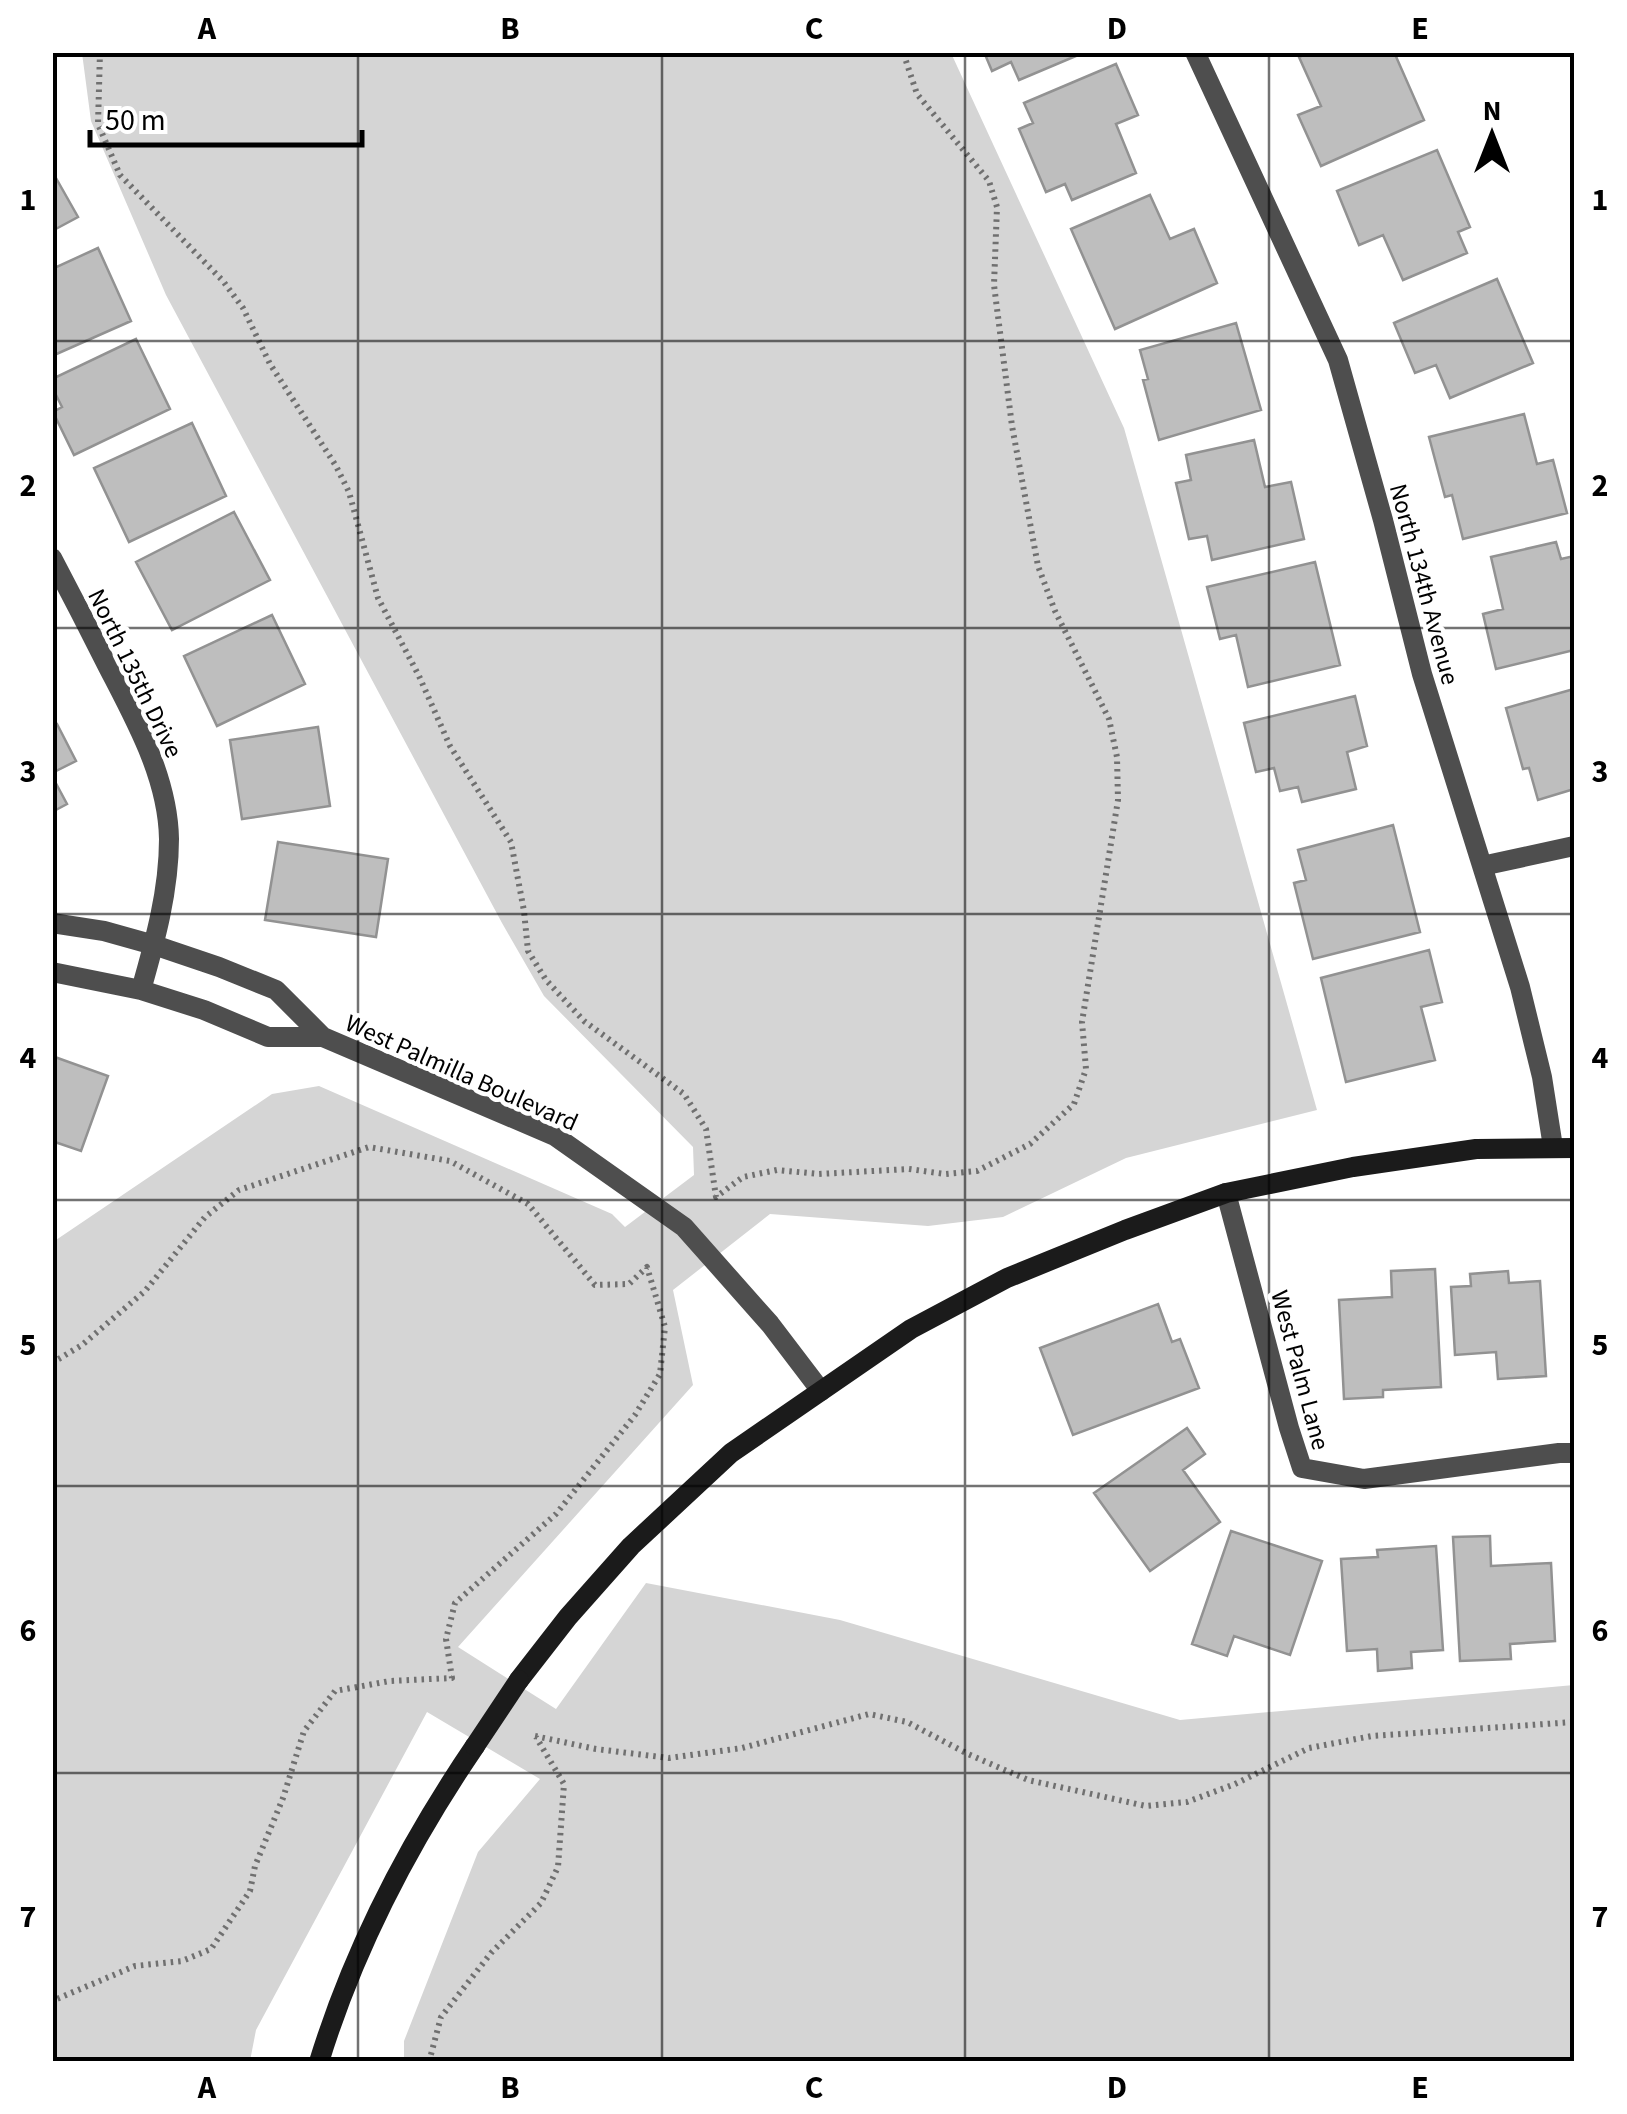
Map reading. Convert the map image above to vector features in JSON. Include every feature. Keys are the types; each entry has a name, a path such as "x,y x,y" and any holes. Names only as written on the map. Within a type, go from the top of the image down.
{"street":[{"name":"North 134th Avenue","path":"1195,52 1338,360 1384,520 1422,674 1520,987 1564,1148"},
{"name":"North 135th Drive","path":"52,558 134,717 163,787 169,838 165,888 141,990"},
{"path":"1482,866 1574,846"},
{"path":"52,924 104,931 154,945 276,990 323,1037"},
{"name":"West Palmilla Boulevard","path":"52,972 141,990 204,1010 268,1038 323,1037 555,1136 684,1227 770,1324 821,1391"},
{"path":"319,2062 336,2006 378,1910 438,1800 518,1680 568,1616 632,1546 731,1454 911,1329 1007,1278 1125,1230 1226,1193 1352,1167 1476,1148 1564,1148"},
{"name":"West Palm Lane","path":"1226,1193 1302,1468 1364,1479 1574,1453"}],"path":[{"path":"100,52 98,124 120,174 243,308 270,364 349,492 378,598 450,746 511,842 528,951 546,980 584,1021 684,1094 706,1129 716,1198 743,1177 777,1170 819,1174 909,1169 945,1174 977,1171 1030,1144 1074,1104 1086,1070 1082,1022 1118,800 1117,757 1109,718 1038,566 1020,476 996,303 997,207 989,180 917,94 903,52"},
{"path":"52,1363 82,1345 145,1291 205,1217 239,1190 369,1147 450,1161 528,1204 596,1285 630,1284 646,1268 665,1327 660,1374 636,1415 556,1514 455,1602 446,1640 452,1678 390,1680 335,1691 304,1730 250,1891 212,1949 182,1961 135,1966 52,2001"},
{"path":"429,2062 441,2017 491,1953 541,1903 558,1867 564,1784 535,1736 669,1758 742,1748 869,1714 907,1722 1028,1780 1146,1806 1186,1802 1235,1784 1309,1748 1372,1736 1574,1722"}],"shaded area":[{"path":"82,53 951,53 1124,428 1317,1110 1126,1158 1003,1217 928,1226 770,1214 673,1290 693,1385 458,1647 556,1709 646,1583 840,1620 1180,1720 1574,1685 1574,2061 404,2061 404,2041 478,1852 540,1779 427,1712 256,2030 250,2061 53,2062 53,1242 272,1094 319,1086 612,1214 625,1227 694,1175 693,1147 544,996 502,923 166,295 91,121"}],"building":[{"path":"984,52 1075,52 1076,56 1019,80 1011,62 992,71"},
{"path":"1310,52 1394,52 1424,120 1321,166 1298,115 1321,106 1299,57"},
{"path":"1116,64 1138,115 1116,124 1136,173 1072,200 1065,184 1046,192 1019,129 1033,123 1024,103"},
{"path":"1437,150 1470,227 1458,232 1467,253 1403,280 1383,235 1359,245 1337,191"},
{"path":"52,171 78,217 52,231"},
{"path":"1150,195 1170,239 1194,229 1217,283 1115,329 1071,229"},
{"path":"98,248 131,321 52,356 52,269"},
{"path":"1497,279 1533,363 1450,398 1436,365 1415,373 1394,323"},
{"path":"1236,323 1261,410 1159,440 1143,380 1148,379 1140,350"},
{"path":"136,339 170,409 74,455 53,412 62,407 52,379"},
{"path":"1524,414 1537,464 1553,460 1567,513 1463,539 1452,495 1445,497 1429,437"},
{"path":"192,423 226,496 129,542 94,468"},
{"path":"1254,440 1265,487 1291,482 1304,539 1212,560 1207,536 1189,539 1176,483 1191,480 1186,455"},
{"path":"234,512 270,580 172,630 136,562"},
{"path":"1556,542 1561,559 1574,556 1574,650 1496,669 1483,614 1503,609 1491,557"},
{"path":"1315,562 1340,665 1248,687 1236,635 1220,639 1207,587"},
{"path":"272,615 305,684 217,726 184,656"},
{"path":"1574,689 1574,789 1538,800 1529,768 1523,769 1506,708"},
{"path":"1355,696 1367,746 1347,752 1356,789 1302,802 1298,787 1280,791 1274,768 1256,772 1244,723"},
{"path":"57,724 76,761 52,773 52,726"},
{"path":"318,727 330,806 242,819 230,740"},
{"path":"52,776 67,804 52,812"},
{"path":"1393,825 1420,932 1313,959 1294,883 1306,880 1298,850"},
{"path":"278,842 388,859 376,937 265,920"},
{"path":"1429,950 1442,1002 1421,1007 1435,1060 1346,1082 1321,978"},
{"path":"52,1056 108,1076 81,1151 52,1141"},
{"path":"1435,1269 1441,1387 1383,1390 1383,1397 1344,1399 1339,1300 1392,1297 1391,1271"},
{"path":"1508,1271 1509,1283 1540,1281 1546,1376 1498,1379 1496,1352 1455,1355 1451,1287 1471,1286 1470,1274"},
{"path":"1158,1304 1172,1342 1180,1339 1199,1388 1073,1435 1040,1348"},
{"path":"1187,1428 1205,1454 1183,1470 1220,1522 1150,1571 1094,1493"},
{"path":"1231,1531 1322,1561 1290,1655 1234,1636 1227,1656 1192,1644"},
{"path":"1490,1536 1491,1566 1551,1563 1555,1641 1510,1644 1511,1659 1460,1661 1453,1537"},
{"path":"1436,1546 1443,1650 1411,1652 1412,1668 1378,1671 1377,1649 1347,1651 1341,1559 1378,1557 1377,1550"}]}
